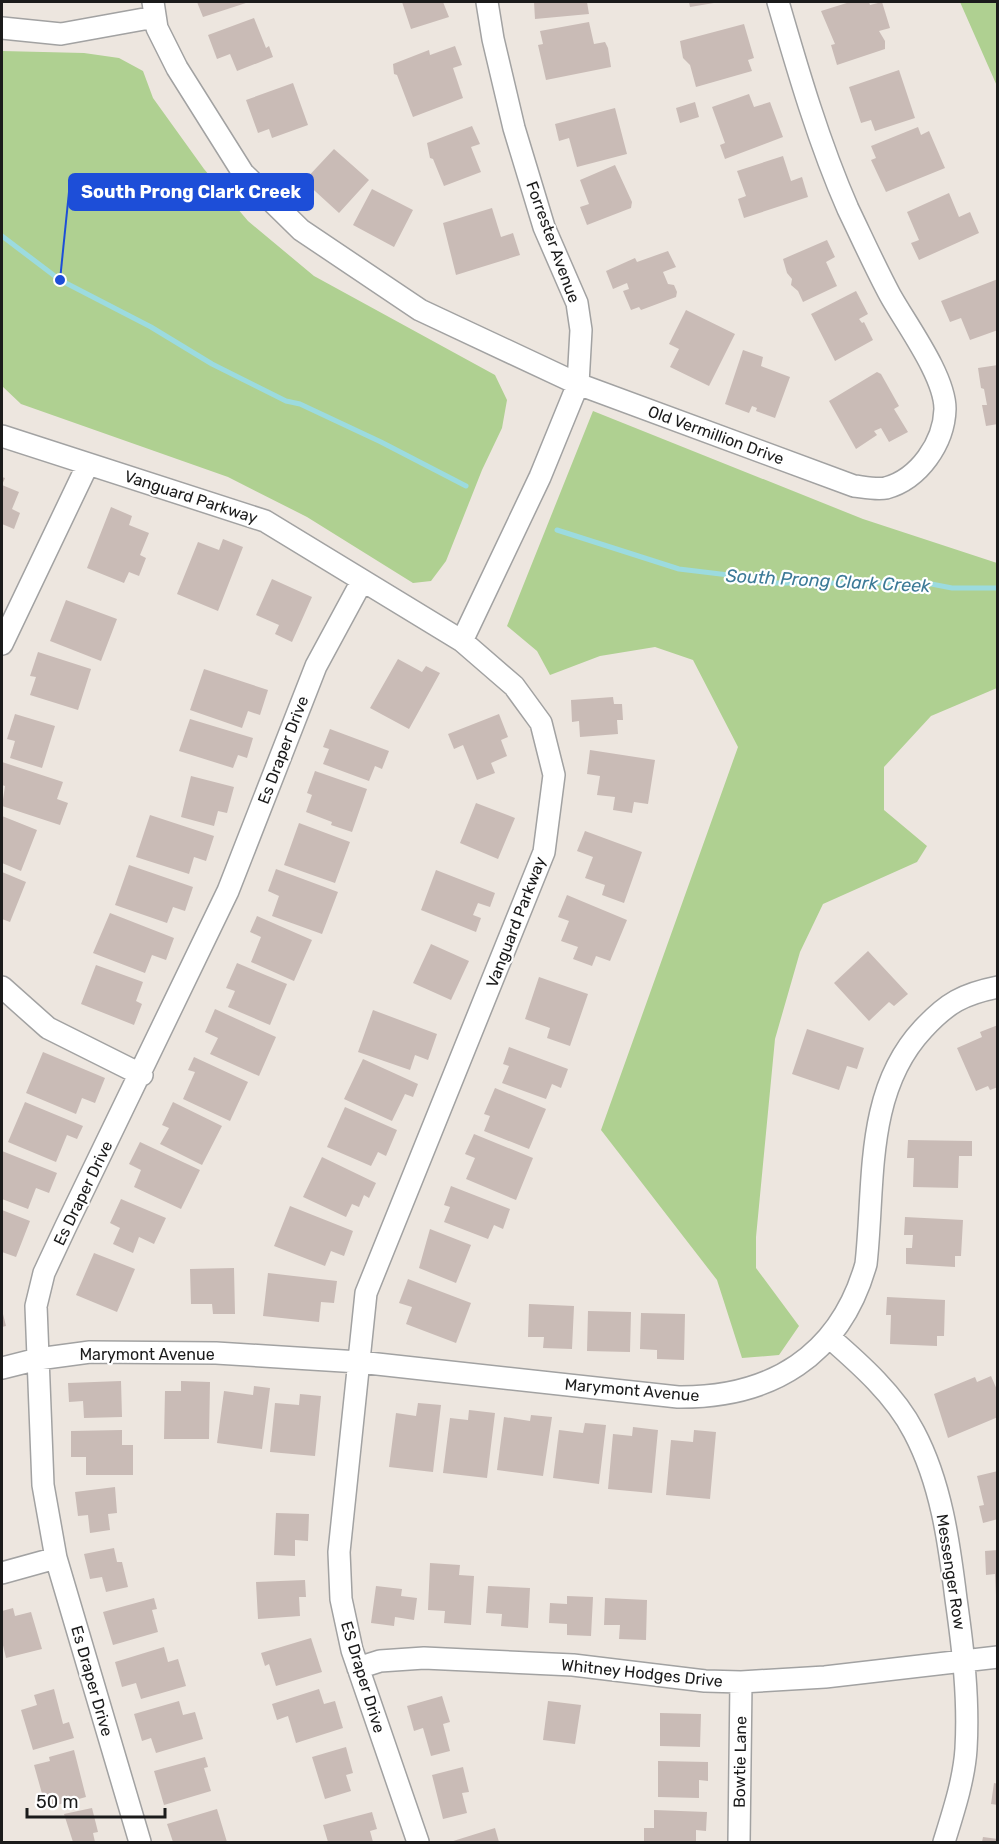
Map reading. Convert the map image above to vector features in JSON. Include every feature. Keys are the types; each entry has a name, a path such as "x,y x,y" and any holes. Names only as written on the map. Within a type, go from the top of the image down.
{"street":[{"name":"Forrester Avenue","path":"462,641 540,477 578,384 581,330 577,303 544,227 514,128 493,39 487,2"},
{"name":"Old Vermillion Drive","path":"2,28 61,34 154,9 157,28 177,68 243,173 301,230 420,310 578,384 854,486 885,488 904,478 927,461 940,435 945,408 934,371 890,295 848,207 817,124 778,2"},
{"name":"Vanguard Parkway","path":"2,436 265,521 462,641 514,686 541,723 554,775 544,852 366,1293 359,1362"},
{"path":"2,644 88,464"},
{"name":"Es Draper Drive","path":"140,1842 56,1558 43,1485 36,1306 44,1273 142,1075 228,891 316,666 362,581"},
{"path":"2,987 48,1028 142,1075"},
{"name":"Marymont Avenue","path":"2,1368 38,1359 90,1352 216,1353 359,1362 678,1397 729,1395 759,1386 798,1365 829,1337 850,1305 866,1264 878,1130 888,1081 916,1037 953,1001 974,992 998,987"},
{"name":"Messenger Row","path":"829,1337 855,1360 888,1395 914,1431 935,1482 948,1540 964,1659 966,1750 944,1842"},
{"name":"ES Draper Drive","path":"359,1362 339,1552 340,1599 358,1668 418,1842"},
{"path":"2,1573 56,1558"},
{"name":"Whitney Hodges Drive","path":"358,1668 380,1661 424,1658 573,1665 705,1682 741,1682 825,1677 964,1659 998,1657"},
{"name":"Bowtie Lane","path":"739,1842 741,1682"}],"green space":[{"path":"960,2 997,2 997,86"},
{"path":"2,51 84,53 119,58 143,71 153,98 204,169 248,221 314,276 495,375 507,400 502,428 482,470 446,561 431,581 413,583 307,517 228,477 21,404 2,386"},
{"path":"593,411 863,519 997,563 997,688 931,716 884,767 884,810 927,846 917,862 823,904 800,952 775,1039 756,1237 756,1268 799,1326 779,1355 742,1358 717,1280 601,1130 738,747 693,660 655,647 600,656 550,675 537,651 507,626"}],"building":[{"path":"197,2 249,2 203,17"},
{"path":"402,2 443,2 449,17 411,29"},
{"path":"534,2 587,2 589,14 535,19"},
{"path":"689,2 714,2 714,3 690,7"},
{"path":"850,2 869,2 870,5 882,2 890,28 879,31 885,41 885,49 837,65 831,45 835,44 821,11"},
{"path":"254,18 266,48 269,46 273,57 237,71 230,54 217,59 208,35"},
{"path":"589,22 594,44 605,42 608,48 611,67 546,80 538,45 543,44 540,31"},
{"path":"744,24 754,58 748,60 752,71 696,87 690,65 683,58 680,41"},
{"path":"455,46 462,65 453,68 463,98 413,117 397,75 394,74 393,64 429,50 430,55"},
{"path":"899,70 915,118 875,131 871,120 861,123 849,87"},
{"path":"293,83 308,125 272,138 269,129 258,133 246,100"},
{"path":"749,94 754,107 770,102 783,137 725,159 720,145 725,143 712,107"},
{"path":"695,102 699,117 680,123 676,108"},
{"path":"615,108 627,154 577,167 569,138 559,141 555,124"},
{"path":"472,126 480,144 471,147 481,172 444,186 433,159 430,158 427,143"},
{"path":"918,127 921,135 929,131 945,168 886,192 871,160 876,158 871,146"},
{"path":"334,149 369,180 339,213 304,181"},
{"path":"783,156 791,181 802,177 808,197 744,218 738,199 746,196 737,171"},
{"path":"615,165 632,202 631,208 587,225 580,207 589,204 580,180"},
{"path":"372,189 413,210 394,247 353,225"},
{"path":"949,193 959,217 970,212 979,233 919,260 911,243 919,240 907,212"},
{"path":"492,208 501,237 513,233 520,255 456,275 443,223"},
{"path":"827,240 835,257 826,262 837,286 803,302 798,291 791,285 792,279 787,273 783,259"},
{"path":"668,251 676,267 663,272 668,284 674,285 677,292 676,297 641,310 639,307 631,310 623,291 629,289 627,283 613,289 606,271 635,258 637,262"},
{"path":"998,279 998,330 970,340 961,318 950,322 941,301"},
{"path":"856,291 868,314 859,319 862,323 864,322 873,340 835,361 811,314"},
{"path":"686,310 735,334 709,386 670,367 679,349 669,344"},
{"path":"743,350 763,357 761,366 790,377 775,418 756,411 757,408 752,406 749,413 725,404"},
{"path":"998,365 998,424 986,426 982,405 987,405 984,389 981,388 978,368"},
{"path":"877,372 881,374 899,406 894,409 908,432 889,442 881,428 874,431 877,435 856,449 829,401"},
{"path":"2,485 19,492 12,509 20,513 14,529 2,524"},
{"path":"111,507 132,516 129,525 149,533 140,555 146,558 139,576 129,572 124,583 87,568"},
{"path":"223,539 243,547 218,611 177,594 198,542 219,550"},
{"path":"272,579 312,597 292,642 275,634 279,625 256,615"},
{"path":"66,600 117,619 101,661 50,641"},
{"path":"38,652 91,669 78,710 30,695 36,677 30,676"},
{"path":"398,659 422,672 426,666 440,673 409,729 370,708"},
{"path":"204,669 268,690 260,715 248,711 242,728 190,710"},
{"path":"613,697 614,704 622,704 623,720 617,720 618,734 580,737 579,721 572,722 571,700"},
{"path":"15,714 55,726 42,768 10,758 15,741 7,739"},
{"path":"499,714 508,737 501,740 507,756 491,763 495,773 477,780 463,745 454,749 448,734"},
{"path":"190,719 253,738 247,758 238,755 233,768 179,751"},
{"path":"330,729 389,751 382,769 375,766 369,781 323,764 329,749 323,747"},
{"path":"590,750 655,760 648,804 634,802 632,813 613,810 615,797 597,795 600,776 587,774"},
{"path":"2,762 63,782 57,799 68,803 60,825 2,806 5,786 2,785"},
{"path":"315,771 367,789 352,832 331,825 332,822 306,812 312,795 307,793"},
{"path":"191,776 234,787 227,813 218,811 214,826 181,817"},
{"path":"476,803 515,818 498,859 460,843"},
{"path":"150,815 214,836 206,861 194,857 189,874 136,857"},
{"path":"2,816 37,830 21,871 2,863"},
{"path":"299,823 350,842 335,883 284,865"},
{"path":"585,831 642,852 624,903 602,895 605,885 585,878 593,857 577,851"},
{"path":"129,865 193,887 185,911 173,907 167,923 115,905"},
{"path":"276,869 338,892 322,934 272,916 279,896 268,891"},
{"path":"436,870 495,893 490,907 478,903 473,915 481,918 476,932 421,910"},
{"path":"2,872 26,882 10,922 2,919"},
{"path":"567,895 627,920 610,961 596,956 592,966 573,959 578,947 561,941 569,921 558,917"},
{"path":"110,913 174,938 166,960 152,955 145,973 93,953"},
{"path":"257,916 312,940 294,981 251,962 261,937 250,932"},
{"path":"431,944 469,961 451,1000 413,983"},
{"path":"868,951 908,994 894,1006 889,1002 869,1021 834,983"},
{"path":"237,963 287,984 270,1025 228,1007 235,991 226,988"},
{"path":"96,965 143,982 136,1001 142,1004 134,1025 81,1004"},
{"path":"539,977 588,994 570,1046 547,1038 550,1028 525,1019"},
{"path":"215,1009 276,1037 259,1076 210,1054 218,1038 205,1032"},
{"path":"373,1010 437,1034 428,1060 415,1055 410,1070 358,1052"},
{"path":"998,1025 998,1087 990,1090 988,1086 976,1091 957,1048 982,1037 980,1032"},
{"path":"807,1029 864,1048 857,1069 847,1066 839,1090 792,1074"},
{"path":"509,1047 568,1069 561,1088 552,1084 546,1099 502,1083 509,1066 503,1064"},
{"path":"43,1052 105,1078 95,1103 82,1098 76,1114 26,1093"},
{"path":"194,1057 248,1082 230,1121 183,1099 195,1072 188,1070"},
{"path":"363,1059 418,1084 413,1097 405,1094 392,1121 344,1099"},
{"path":"495,1088 546,1109 529,1149 484,1131 490,1116 484,1114"},
{"path":"25,1102 83,1126 77,1139 67,1135 56,1162 8,1142"},
{"path":"173,1102 222,1126 202,1165 160,1144 169,1128 162,1125"},
{"path":"345,1107 397,1130 386,1156 378,1152 371,1166 327,1147"},
{"path":"474,1134 533,1158 516,1200 466,1179 475,1158 465,1154"},
{"path":"908,1140 972,1141 972,1156 959,1156 958,1188 913,1187 914,1158 907,1158"},
{"path":"140,1142 200,1170 181,1209 134,1187 141,1170 129,1164"},
{"path":"2,1151 57,1173 49,1193 36,1188 28,1209 2,1199"},
{"path":"322,1157 376,1183 369,1198 364,1195 359,1207 352,1204 346,1217 303,1197"},
{"path":"451,1186 510,1209 503,1229 494,1225 488,1239 444,1222 450,1207 444,1205"},
{"path":"121,1199 166,1218 154,1244 139,1237 133,1253 113,1244 120,1228 110,1223"},
{"path":"290,1206 353,1231 344,1256 331,1251 325,1266 274,1246"},
{"path":"2,1210 30,1221 16,1257 2,1252"},
{"path":"905,1217 963,1220 961,1256 955,1256 955,1267 906,1264 906,1248 912,1248 913,1235 904,1235"},
{"path":"430,1229 471,1245 456,1283 419,1268"},
{"path":"94,1253 135,1269 117,1312 76,1295"},
{"path":"234,1268 235,1314 213,1314 212,1304 191,1304 190,1269"},
{"path":"268,1273 337,1281 334,1303 321,1302 319,1322 263,1316"},
{"path":"408,1279 471,1303 456,1343 406,1324 412,1307 399,1303"},
{"path":"887,1297 945,1300 944,1336 937,1336 937,1346 890,1344 891,1315 886,1315"},
{"path":"529,1304 574,1306 572,1349 543,1348 544,1337 528,1337"},
{"path":"2,1310 6,1326 2,1327"},
{"path":"588,1311 631,1312 630,1352 587,1351"},
{"path":"641,1313 685,1314 684,1360 657,1359 657,1350 640,1349"},
{"path":"991,1376 998,1392 998,1417 948,1438 934,1394 975,1377 977,1382"},
{"path":"121,1381 122,1417 84,1418 83,1401 69,1402 68,1383"},
{"path":"181,1381 210,1382 209,1439 164,1439 165,1391 181,1391"},
{"path":"254,1386 270,1388 262,1449 217,1443 224,1391 253,1395"},
{"path":"300,1394 321,1396 315,1456 270,1452 275,1403 299,1405"},
{"path":"418,1403 441,1405 433,1472 389,1467 396,1413 416,1416"},
{"path":"469,1410 495,1413 487,1478 443,1473 450,1418 468,1420"},
{"path":"531,1415 552,1417 543,1476 497,1470 504,1417 530,1421"},
{"path":"585,1423 606,1425 599,1484 553,1478 559,1430 583,1433"},
{"path":"633,1427 658,1430 652,1493 608,1489 613,1434 632,1436"},
{"path":"122,1430 122,1445 133,1445 133,1475 86,1475 86,1457 71,1457 71,1431"},
{"path":"694,1430 716,1432 710,1499 666,1495 671,1440 693,1442"},
{"path":"998,1471 998,1519 983,1523 979,1506 984,1505 977,1476"},
{"path":"115,1487 117,1513 108,1514 110,1530 90,1533 88,1515 78,1516 75,1492"},
{"path":"276,1513 309,1514 308,1541 295,1540 295,1556 274,1555"},
{"path":"114,1548 117,1562 122,1562 128,1587 106,1592 102,1577 90,1579 84,1554"},
{"path":"998,1550 998,1595 996,1595 995,1574 986,1575 985,1551"},
{"path":"430,1563 460,1565 459,1575 474,1576 471,1625 444,1623 445,1611 428,1610"},
{"path":"305,1580 306,1597 299,1597 300,1616 258,1619 256,1582"},
{"path":"376,1586 402,1589 401,1596 417,1598 414,1620 395,1617 394,1626 371,1623"},
{"path":"488,1586 530,1588 528,1628 501,1626 502,1614 486,1613"},
{"path":"567,1596 593,1597 591,1636 567,1635 567,1624 549,1623 550,1603 567,1604"},
{"path":"154,1598 157,1609 152,1610 158,1632 113,1645 103,1612"},
{"path":"605,1598 647,1600 646,1640 619,1639 620,1625 604,1625"},
{"path":"13,1608 15,1616 31,1612 42,1649 6,1658 2,1641 2,1611"},
{"path":"311,1638 322,1672 276,1686 269,1664 265,1666 261,1653"},
{"path":"164,1647 168,1662 178,1659 186,1686 141,1699 136,1683 122,1687 115,1662"},
{"path":"54,1689 63,1724 69,1722 74,1738 33,1750 21,1710 37,1705 34,1695"},
{"path":"319,1689 324,1704 335,1701 343,1728 296,1743 288,1716 277,1720 272,1704"},
{"path":"442,1696 450,1722 443,1724 450,1751 431,1756 423,1728 414,1731 407,1706"},
{"path":"179,1701 183,1715 195,1712 203,1739 156,1753 151,1738 142,1741 134,1714"},
{"path":"548,1701 581,1705 575,1744 543,1740"},
{"path":"660,1713 701,1714 700,1747 660,1746"},
{"path":"346,1747 353,1773 346,1775 351,1791 325,1799 312,1757"},
{"path":"74,1750 86,1797 46,1808 34,1765 50,1761 49,1757"},
{"path":"205,1757 208,1767 204,1768 211,1791 164,1805 154,1771"},
{"path":"658,1761 708,1762 708,1781 699,1780 699,1798 658,1797"},
{"path":"463,1767 469,1792 462,1793 467,1813 443,1819 432,1775"},
{"path":"994,1783 998,1784 998,1805 991,1804"},
{"path":"92,1808 98,1832 93,1833 95,1842 73,1842 64,1814"},
{"path":"217,1809 227,1842 173,1842 167,1824"},
{"path":"654,1810 707,1812 706,1831 696,1830 696,1842 644,1842 644,1828 654,1828"},
{"path":"372,1812 377,1829 370,1831 373,1842 328,1842 323,1825"},
{"path":"495,1828 499,1842 450,1842"},
{"path":"983,1837 998,1839 998,1842 982,1842"}],"waterway":[{"name":"South Prong Clark Creek","path":"2,236 60,280 151,327 212,364 286,401 300,404 381,442 466,486"},
{"name":"South Prong Clark Creek","path":"557,530 679,569 737,576 743,580 774,583 926,583 952,588 998,588"}],"place":[{"name":"South Prong Clark Creek","path":"60,280"}]}
